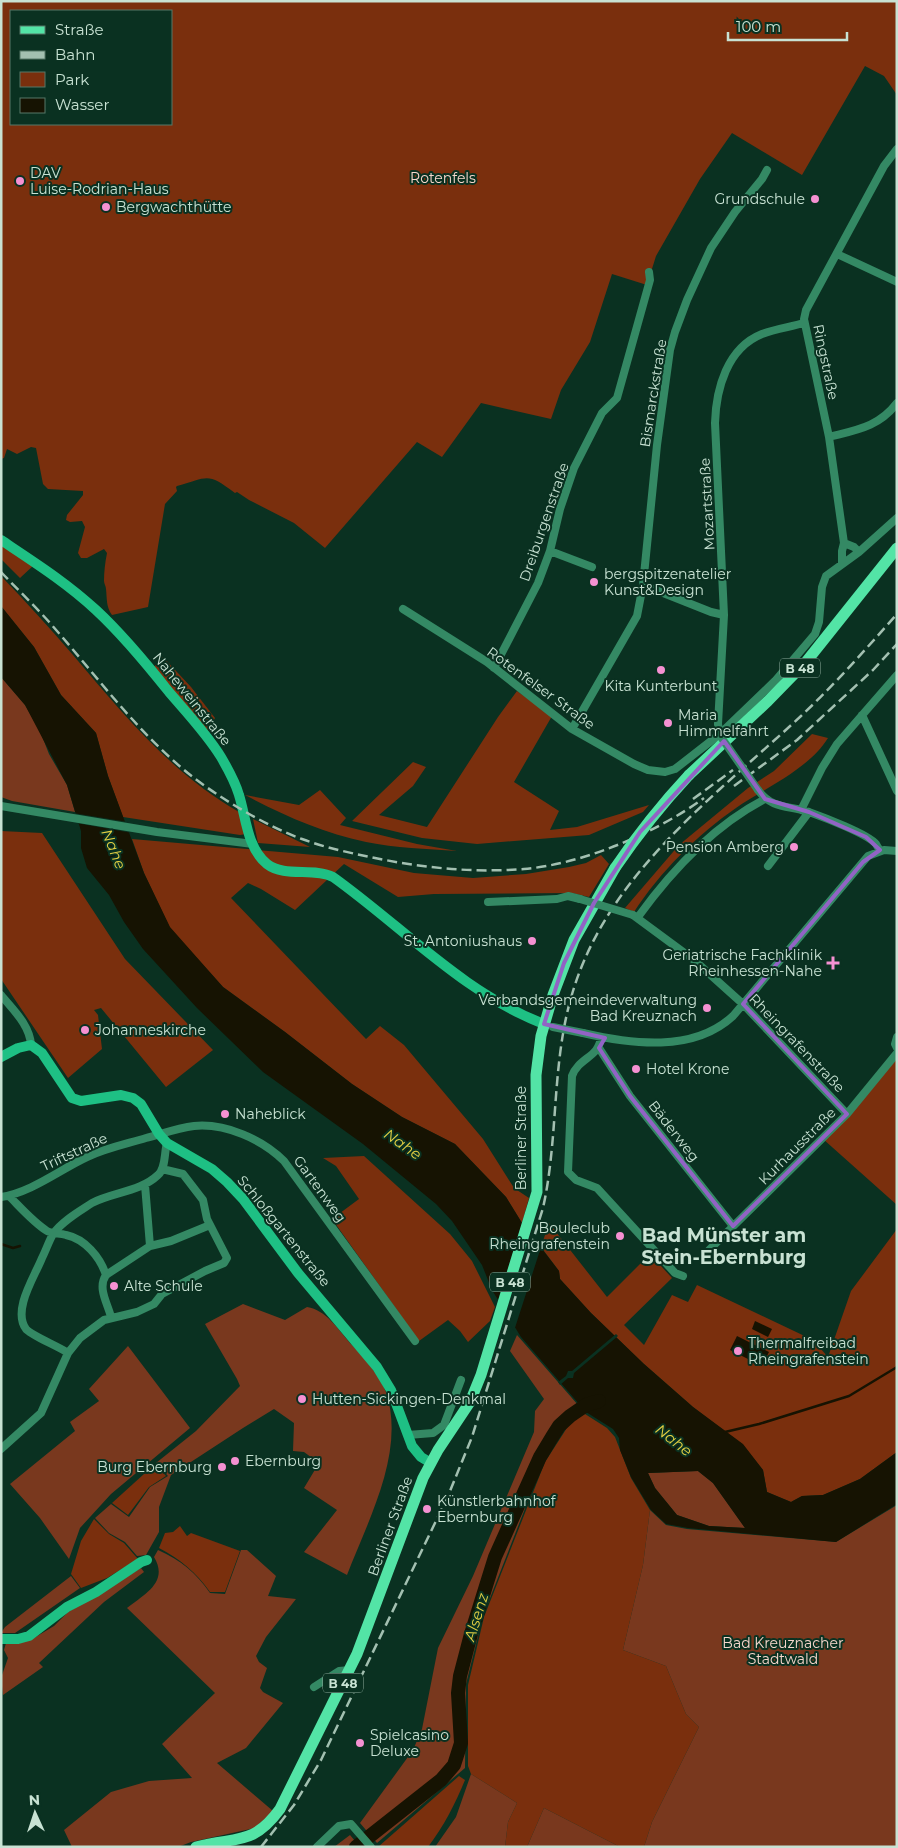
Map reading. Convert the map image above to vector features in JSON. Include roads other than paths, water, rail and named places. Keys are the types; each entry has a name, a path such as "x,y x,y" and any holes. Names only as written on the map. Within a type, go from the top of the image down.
{"main road":[{"name":"Naheweinstraße","path":"1,540 66,584 111,624 213,745 234,783 253,844 263,860 274,868 286,871 322,873 333,877 420,947 471,984 519,1014 549,1026"},
{"name":"B 48","path":"549,1026 564,963 574,940 615,868 640,832 689,775 768,701 806,662 897,548"},
{"name":"Berliner Straße","path":"196,1847 255,1835 268,1824 287,1797 350,1670 366,1633 423,1478 470,1402 488,1353 537,1192 536,1075 539,1046 549,1026"},
{"path":"1,1057 18,1048 31,1045"},
{"name":"Schloßgartenstraße","path":"31,1045 42,1053 72,1098 81,1101 117,1095 129,1096 141,1104 167,1143 212,1169 243,1199 298,1274 377,1367 391,1390 417,1453 431,1463"},
{"path":"1,1639 18,1639 28,1636 67,1607 96,1592 147,1560"}],"street":[{"name":"Ringstraße","path":"842,563 844,542 829,437 804,323 806,310 884,166 897,149"},
{"name":"Bismarckstraße","path":"572,729 637,616 670,350 675,332 711,248 767,170"},
{"path":"837,254 897,282"},
{"name":"Dreiburgenstraße","path":"494,668 538,583 550,551 560,508 574,468 602,413 617,398 650,280 649,272"},
{"name":"Mozartstraße","path":"720,736 719,705 724,615 716,415 718,392 723,379 742,347 762,334 804,323"},
{"path":"829,437 864,427 888,415 897,403"},
{"name":"Rotenfelser Straße","path":"403,609 494,668 572,729 634,764 648,770 665,772 675,769 720,736 775,681 815,634 820,622 822,587 826,576 858,552 897,518"},
{"path":"844,542 854,546 858,552"},
{"path":"550,551 592,567"},
{"path":"642,585 711,612 724,615"},
{"path":"801,810 822,768 838,744 897,675"},
{"path":"862,715 897,791"},
{"path":"720,736 765,800 773,804 809,812 866,837 875,843 880,850"},
{"path":"636,916 659,887 699,846 744,810 765,800"},
{"path":"1,806 158,832 253,844"},
{"path":"768,866 809,812"},
{"path":"549,1026 601,1038 644,1042 694,1038 720,1027 733,1016 868,856 880,850 897,851"},
{"name":"Rheingrafenstraße","path":"488,902 528,901 568,896 636,916 694,960 743,1004 847,1114"},
{"path":"1,995 25,1025 31,1036 31,1045"},
{"path":"897,1037 895,1040 897,1048"},
{"path":"601,1038 599,1048 578,1066 572,1076 568,1172 576,1180 597,1188 676,1273 683,1276"},
{"name":"Bäderweg","path":"599,1048 630,1096 733,1226"},
{"name":"Kurhausstraße","path":"708,1250 847,1114 897,1054"},
{"name":"Gartenweg","path":"160,1134 192,1126 211,1126 250,1138 274,1151 292,1171 415,1341"},
{"name":"Triftstraße","path":"5,1197 28,1188 87,1157 116,1146 160,1134"},
{"path":"68,1353 31,1334 26,1330 22,1321 25,1296 53,1234 67,1221 93,1203 145,1185 160,1174 167,1143"},
{"path":"1,1449 41,1413 68,1353 80,1338 96,1324 111,1317 137,1312 154,1304 162,1294 205,1270 224,1263 227,1258 210,1225 203,1200 185,1175 162,1169"},
{"path":"145,1185 150,1246"},
{"path":"5,1197 53,1234 66,1235 83,1242 101,1262 106,1275"},
{"path":"111,1317 102,1290 102,1280 106,1275 150,1246 171,1241 210,1225"},
{"path":"408,1435 433,1432 444,1425 461,1380"},
{"path":"314,1688 339,1671 350,1670"},
{"path":"317,1847 338,1826 351,1824 371,1847"}],"water":[{"name":"Nahe","path":"1,606 34,647 61,695 96,733 108,776 144,873 170,927 223,987 352,1084 402,1117 455,1144 506,1197 522,1223 559,1271 560,1279 591,1313 644,1364 693,1407 743,1444 763,1470 767,1492 791,1502 802,1496 823,1495 860,1479 897,1452 897,1504 836,1542 688,1528 666,1524 651,1510 631,1477 620,1450 619,1438 613,1429 586,1412 521,1337 492,1290 482,1265 452,1221 436,1204 363,1144 263,1072 197,1008 143,949 124,922 109,895 87,868 81,848 81,831 67,785 25,705 1,677","holes":["698,1471 713,1483 745,1528 709,1526 677,1515 655,1488 648,1473"]},
{"path":"755,1321 772,1329 768,1337 752,1329"},
{"path":"737,1336 769,1352 762,1366 730,1350"}],"waterway":[{"path":"1,1244 13,1248 20,1246"},
{"path":"725,1432 759,1424 849,1396 897,1367"},
{"name":"Alsenz","path":"356,1847 441,1780 454,1765 461,1743 458,1693 460,1676 495,1557 540,1457 559,1426 586,1405 599,1401"}],"railway":[{"path":"1,572 50,623 136,724 174,761 194,778 232,804 275,828 311,842 375,858 430,867 467,870 524,869 570,861 618,845 664,823 704,798"},
{"path":"261,1847 294,1805 321,1760 448,1496 472,1437 543,1208 551,1154 561,1045 573,991 590,949 612,910 638,873 668,840 700,807 814,704 897,614"},
{"path":"734,786 797,740 873,670 897,644"},
{"path":"693,799 733,770"}],"place":[{"name":"DAV Luise-Rodrian-Haus","path":"20,181"},
{"name":"Grundschule","path":"815,199"},
{"name":"Bergwachthütte","path":"106,207"},
{"name":"bergspitzenatelier Kunst&Design","path":"594,582"},
{"name":"Kita Kunterbunt","path":"661,670"},
{"name":"Maria Himmelfahrt","path":"668,723"},
{"name":"Pension Amberg","path":"794,847"},
{"name":"St. Antoniushaus","path":"532,941"},
{"name":"Geriatrische Fachklinik Rheinhessen-Nahe","path":"833,963"},
{"name":"Verbandsgemeindeverwaltung Bad Kreuznach","path":"707,1008"},
{"name":"Johanneskirche","path":"85,1030"},
{"name":"Hotel Krone","path":"636,1069"},
{"name":"Naheblick","path":"225,1114"},
{"name":"Bouleclub Rheingrafenstein","path":"620,1236"},
{"name":"Alte Schule","path":"114,1286"},
{"name":"Thermalfreibad Rheingrafenstein","path":"738,1351"},
{"name":"Hutten-Sickingen-Denkmal","path":"302,1399"},
{"name":"Ebernburg","path":"235,1461"},
{"name":"Burg Ebernburg","path":"222,1467"},
{"name":"Künstlerbahnhof Ebernburg","path":"427,1509"},
{"name":"Spielcasino Deluxe","path":"360,1743"}],"district":[{"name":"Bad Münster am Stein-Ebernburg","path":"724,1246"}],"park label":[{"name":"Rotenfels","path":"443,178"},
{"name":"Bad Kreuznacher Stadtwald","path":"783,1652"}]}
